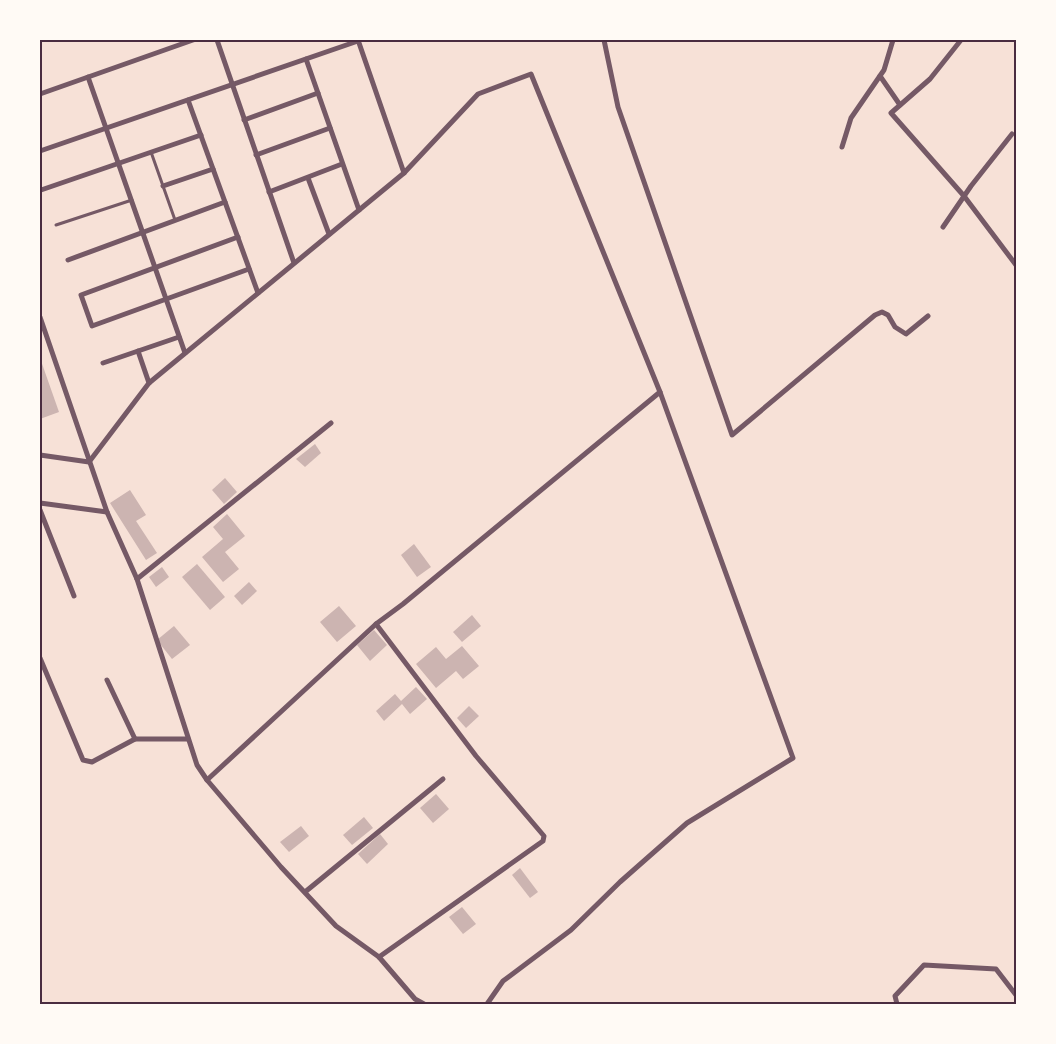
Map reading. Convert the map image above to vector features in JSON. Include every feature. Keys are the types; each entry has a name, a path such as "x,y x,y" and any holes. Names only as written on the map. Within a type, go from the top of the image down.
{"street":[{"path":"40,94 193,40"},
{"path":"217,40 294,263"},
{"path":"40,151 358,40 404,172"},
{"path":"604,40 618,107 732,435 875,315 882,312 888,315 896,327 906,334 928,316"},
{"path":"842,147 851,118 884,70 893,40"},
{"path":"960,40 930,79 891,113 964,196 1016,265"},
{"path":"306,59 358,210"},
{"path":"89,462 149,383 404,172 478,94 531,74 660,392 793,758 687,823 620,882 571,930 503,981 487,1004"},
{"path":"880,76 900,105"},
{"path":"88,77 185,353"},
{"path":"244,120 318,93"},
{"path":"188,100 258,293"},
{"path":"256,155 330,128"},
{"path":"943,227 964,196 1012,134"},
{"path":"41,190 201,135"},
{"path":"269,192 342,164"},
{"path":"163,186 213,169"},
{"path":"308,178 329,234"},
{"path":"68,260 225,202"},
{"path":"238,237 81,295 92,326 249,269"},
{"path":"40,317 107,512 137,579 197,765 207,780 281,867 336,926 379,957 415,999 424,1004"},
{"path":"103,362 179,337"},
{"path":"138,351 149,383"},
{"path":"207,780 376,624 418,592 660,392"},
{"path":"137,579 331,422"},
{"path":"40,456 89,462"},
{"path":"40,503 107,512"},
{"path":"40,510 74,596"},
{"path":"376,624 476,756 544,836 543,841 379,957"},
{"path":"40,658 83,760 92,762 135,740 188,740"},
{"path":"107,680 135,740"},
{"path":"305,892 443,779"},
{"path":"897,1004 895,996 924,965 996,969 1016,995"}],"lane":[{"path":"151,152 175,220"},
{"path":"56,225 132,200"}],"building":[{"path":"40,358 59,412 40,419"},
{"path":"315,444 321,453 305,467 296,459"},
{"path":"225,478 237,492 224,504 212,490"},
{"path":"130,490 146,515 136,521 157,553 146,560 110,503"},
{"path":"227,514 245,536 225,552 239,569 223,582 202,557 223,539 213,527"},
{"path":"414,544 431,567 417,577 401,555"},
{"path":"197,564 225,597 210,610 182,577"},
{"path":"162,567 169,577 156,587 149,577"},
{"path":"249,582 257,591 242,605 234,596"},
{"path":"339,606 356,626 337,642 320,622"},
{"path":"472,615 481,626 462,642 453,632"},
{"path":"174,626 190,645 172,659 157,640"},
{"path":"374,630 387,645 370,661 357,645"},
{"path":"462,646 479,666 463,679 456,671 436,688 416,664 436,647 446,659"},
{"path":"416,687 427,699 410,714 402,704 384,721 376,711 395,694 401,701"},
{"path":"469,706 479,716 466,728 457,718"},
{"path":"436,794 449,809 433,823 420,808"},
{"path":"364,817 373,828 352,845 343,835"},
{"path":"301,826 309,836 289,852 280,842"},
{"path":"380,834 388,844 367,864 358,854"},
{"path":"520,868 538,892 530,898 512,875"},
{"path":"462,907 476,924 463,934 449,917"}]}
